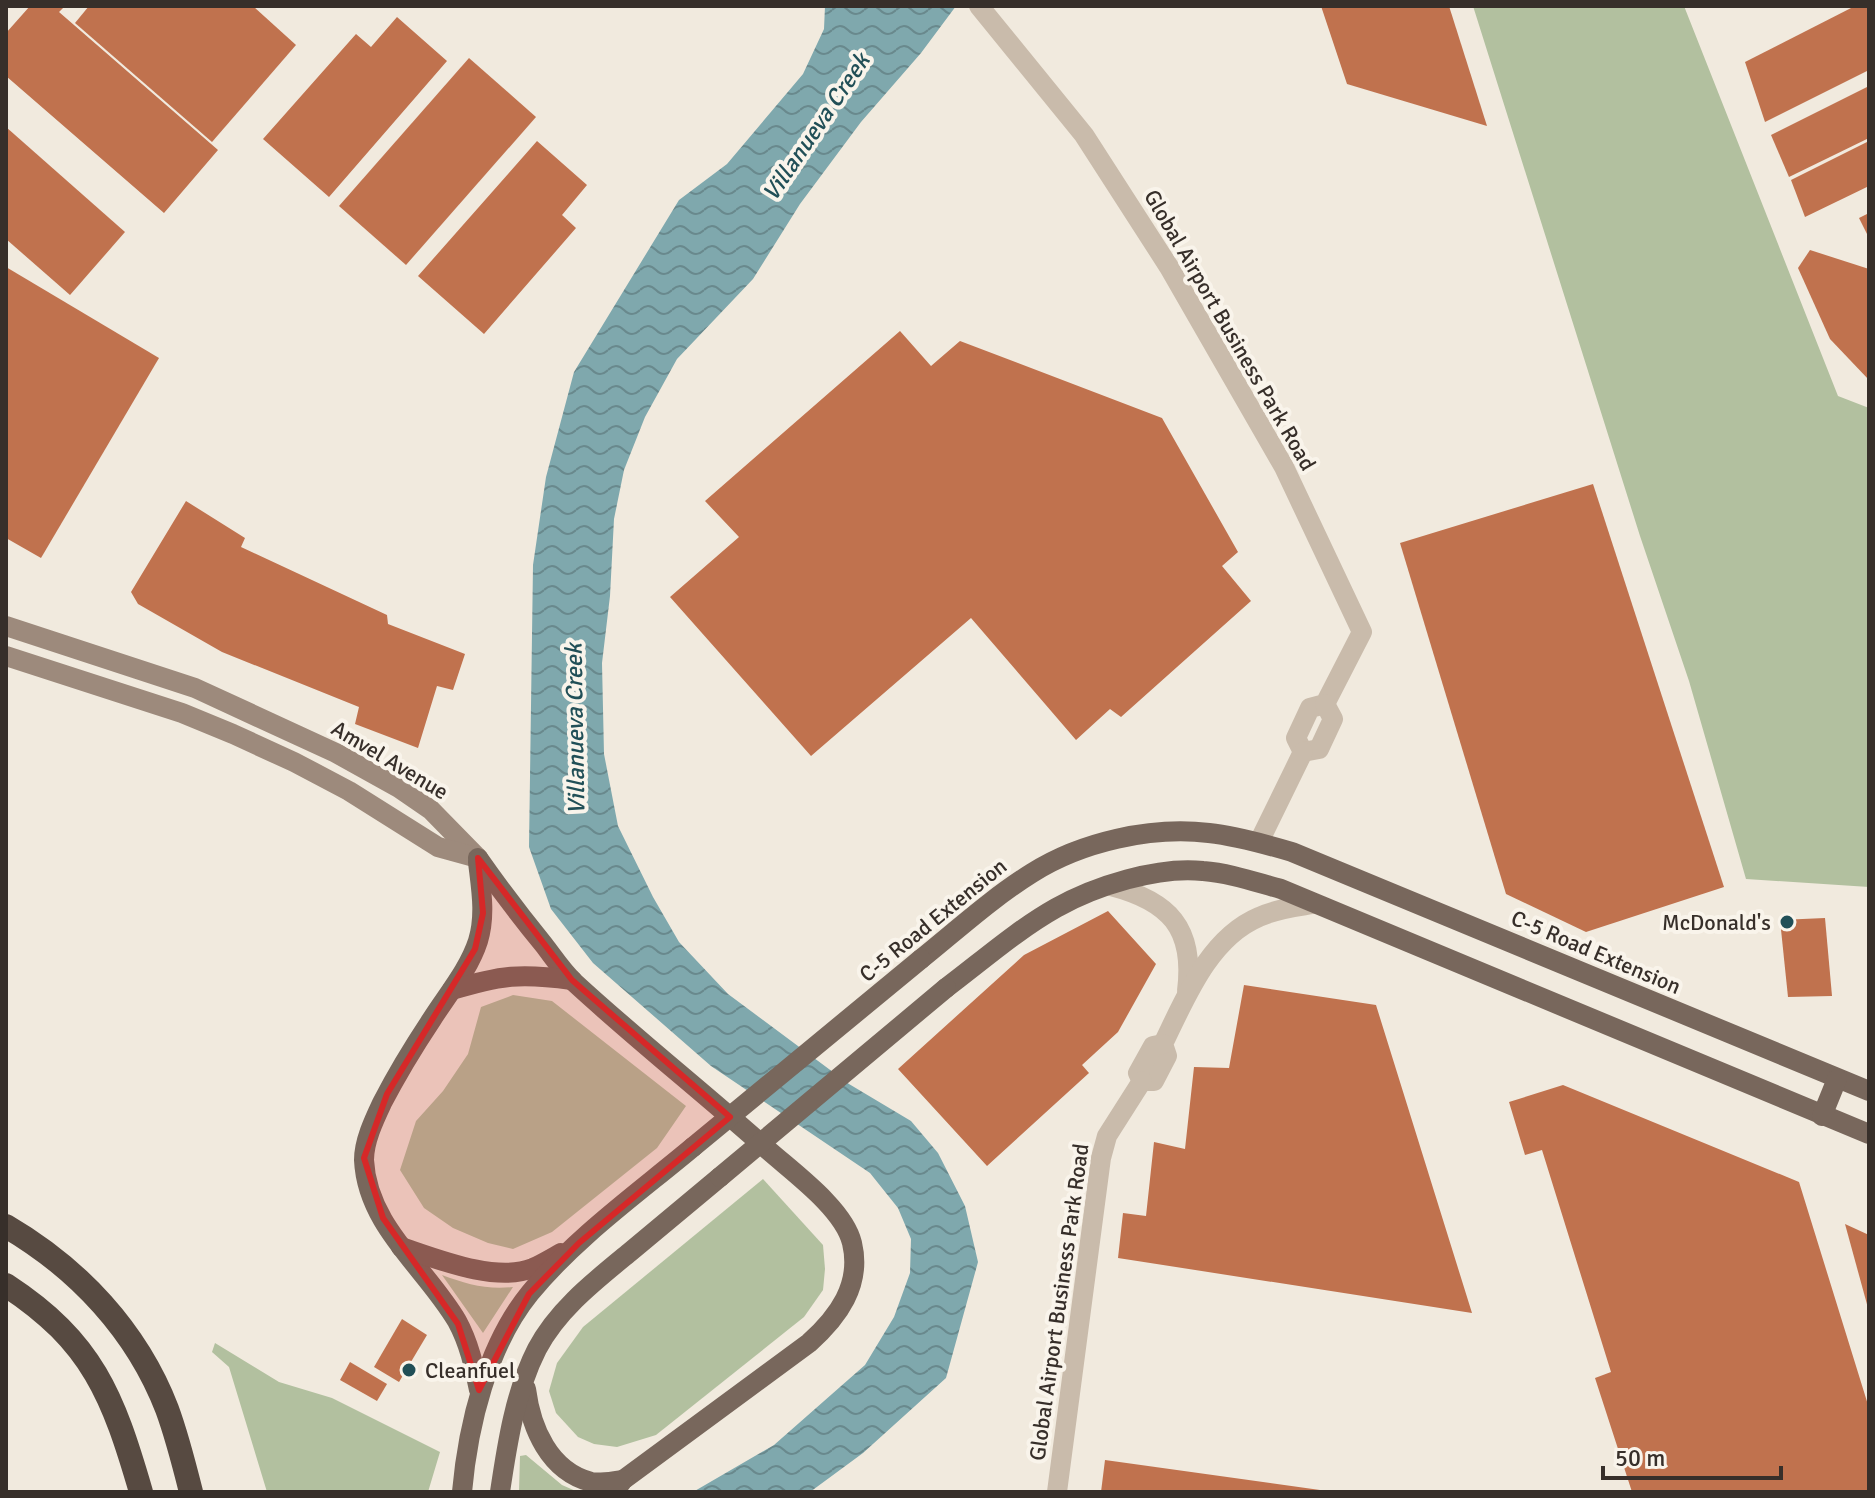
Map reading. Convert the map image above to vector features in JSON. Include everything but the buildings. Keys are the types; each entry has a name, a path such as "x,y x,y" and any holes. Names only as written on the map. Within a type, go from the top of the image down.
{"highway":[{"path":"6,1226 31,1241 81,1281 125,1332 148,1368 166,1407 191,1492"},
{"path":"6,1285 59,1326 95,1370 119,1421 141,1492"}],"main road":[{"name":"Amvel Avenue","path":"6,626 195,688 325,747 424,804 440,816 478,858"},
{"path":"6,656 182,713 233,734 360,797 438,847 478,858 572,980 819,1196 847,1230 854,1258 850,1288 829,1325 618,1486 594,1483 571,1472 552,1456 529,1416 525,1381"},
{"name":"C-5 Road Extension","path":"462,1492 479,1390 505,1333 529,1294 579,1243 921,959 1000,895 1035,871 1075,851 1121,838 1169,832 1208,832 1259,842 1316,861 1869,1091"},
{"path":"478,858 483,913 479,937 452,990 377,1113 364,1158 369,1192 400,1247 434,1287 469,1345 479,1390"},
{"path":"500,1492 508,1445 525,1381 545,1338 583,1291 946,988 1056,908 1111,886 1172,870 1239,877 1281,889 1869,1134"},
{"path":"452,990 494,977 539,976 572,980"},
{"path":"1822,1116 1837,1079"},
{"path":"400,1247 470,1268 513,1272 531,1269 579,1243"}],"street":[{"name":"Global Airport Business Park Road","path":"979,6 1084,135 1169,267 1284,467 1362,632 1325,704 1333,719 1319,749 1303,752 1259,842"},
{"name":"Global Airport Business Park Road","path":"1111,886 1144,895 1158,903 1171,917 1181,933 1187,953 1190,971 1187,994"},
{"name":"Global Airport Business Park Road","path":"1057,1492 1101,1158 1107,1136 1142,1081 1138,1073 1147,1054 1153,1046 1163,1044 1187,994 1211,959 1242,926 1275,911 1313,904"}],"highlighted area":[{"path":"478,858 572,980 730,1117 579,1243 529,1294 479,1390 458,1324 383,1218 364,1158 387,1094 475,949 483,913"}],"green space":[{"path":"1473,6 1684,6 1838,396 1869,408 1869,887 1746,879 1689,681 1640,536"},
{"path":"513,995 552,1001 686,1106 657,1148 552,1232 513,1249 488,1243 453,1228 424,1208 400,1170 416,1121 443,1091 468,1054 481,1007"},
{"path":"763,1179 823,1245 823,1290 804,1317 656,1435 617,1447 594,1444 578,1437 556,1413 549,1391 557,1363 583,1327"},
{"path":"442,1275 477,1286 513,1287 483,1333"},
{"path":"215,1343 279,1382 332,1398 440,1452 428,1492 267,1492 229,1367 212,1352"},
{"path":"526,1455 562,1485 578,1492 519,1492 520,1456"}],"water":[{"name":"Villanueva Creek","path":"825,6 956,6 921,53 861,122 800,204 753,279 677,359 645,417 624,470 614,519 610,596 602,663 604,754 618,826 679,942 728,994 849,1084 911,1121 938,1153 965,1206 978,1262 946,1378 863,1453 810,1492 693,1492 774,1445 865,1365 894,1317 910,1273 911,1239 898,1208 870,1173 711,1066 593,963 551,909 529,847 533,565 546,477 574,372 679,200 727,164 803,74 824,29"}],"place":[{"name":"McDonald's","path":"1787,922"},
{"name":"Cleanfuel","path":"409,1370"}]}
